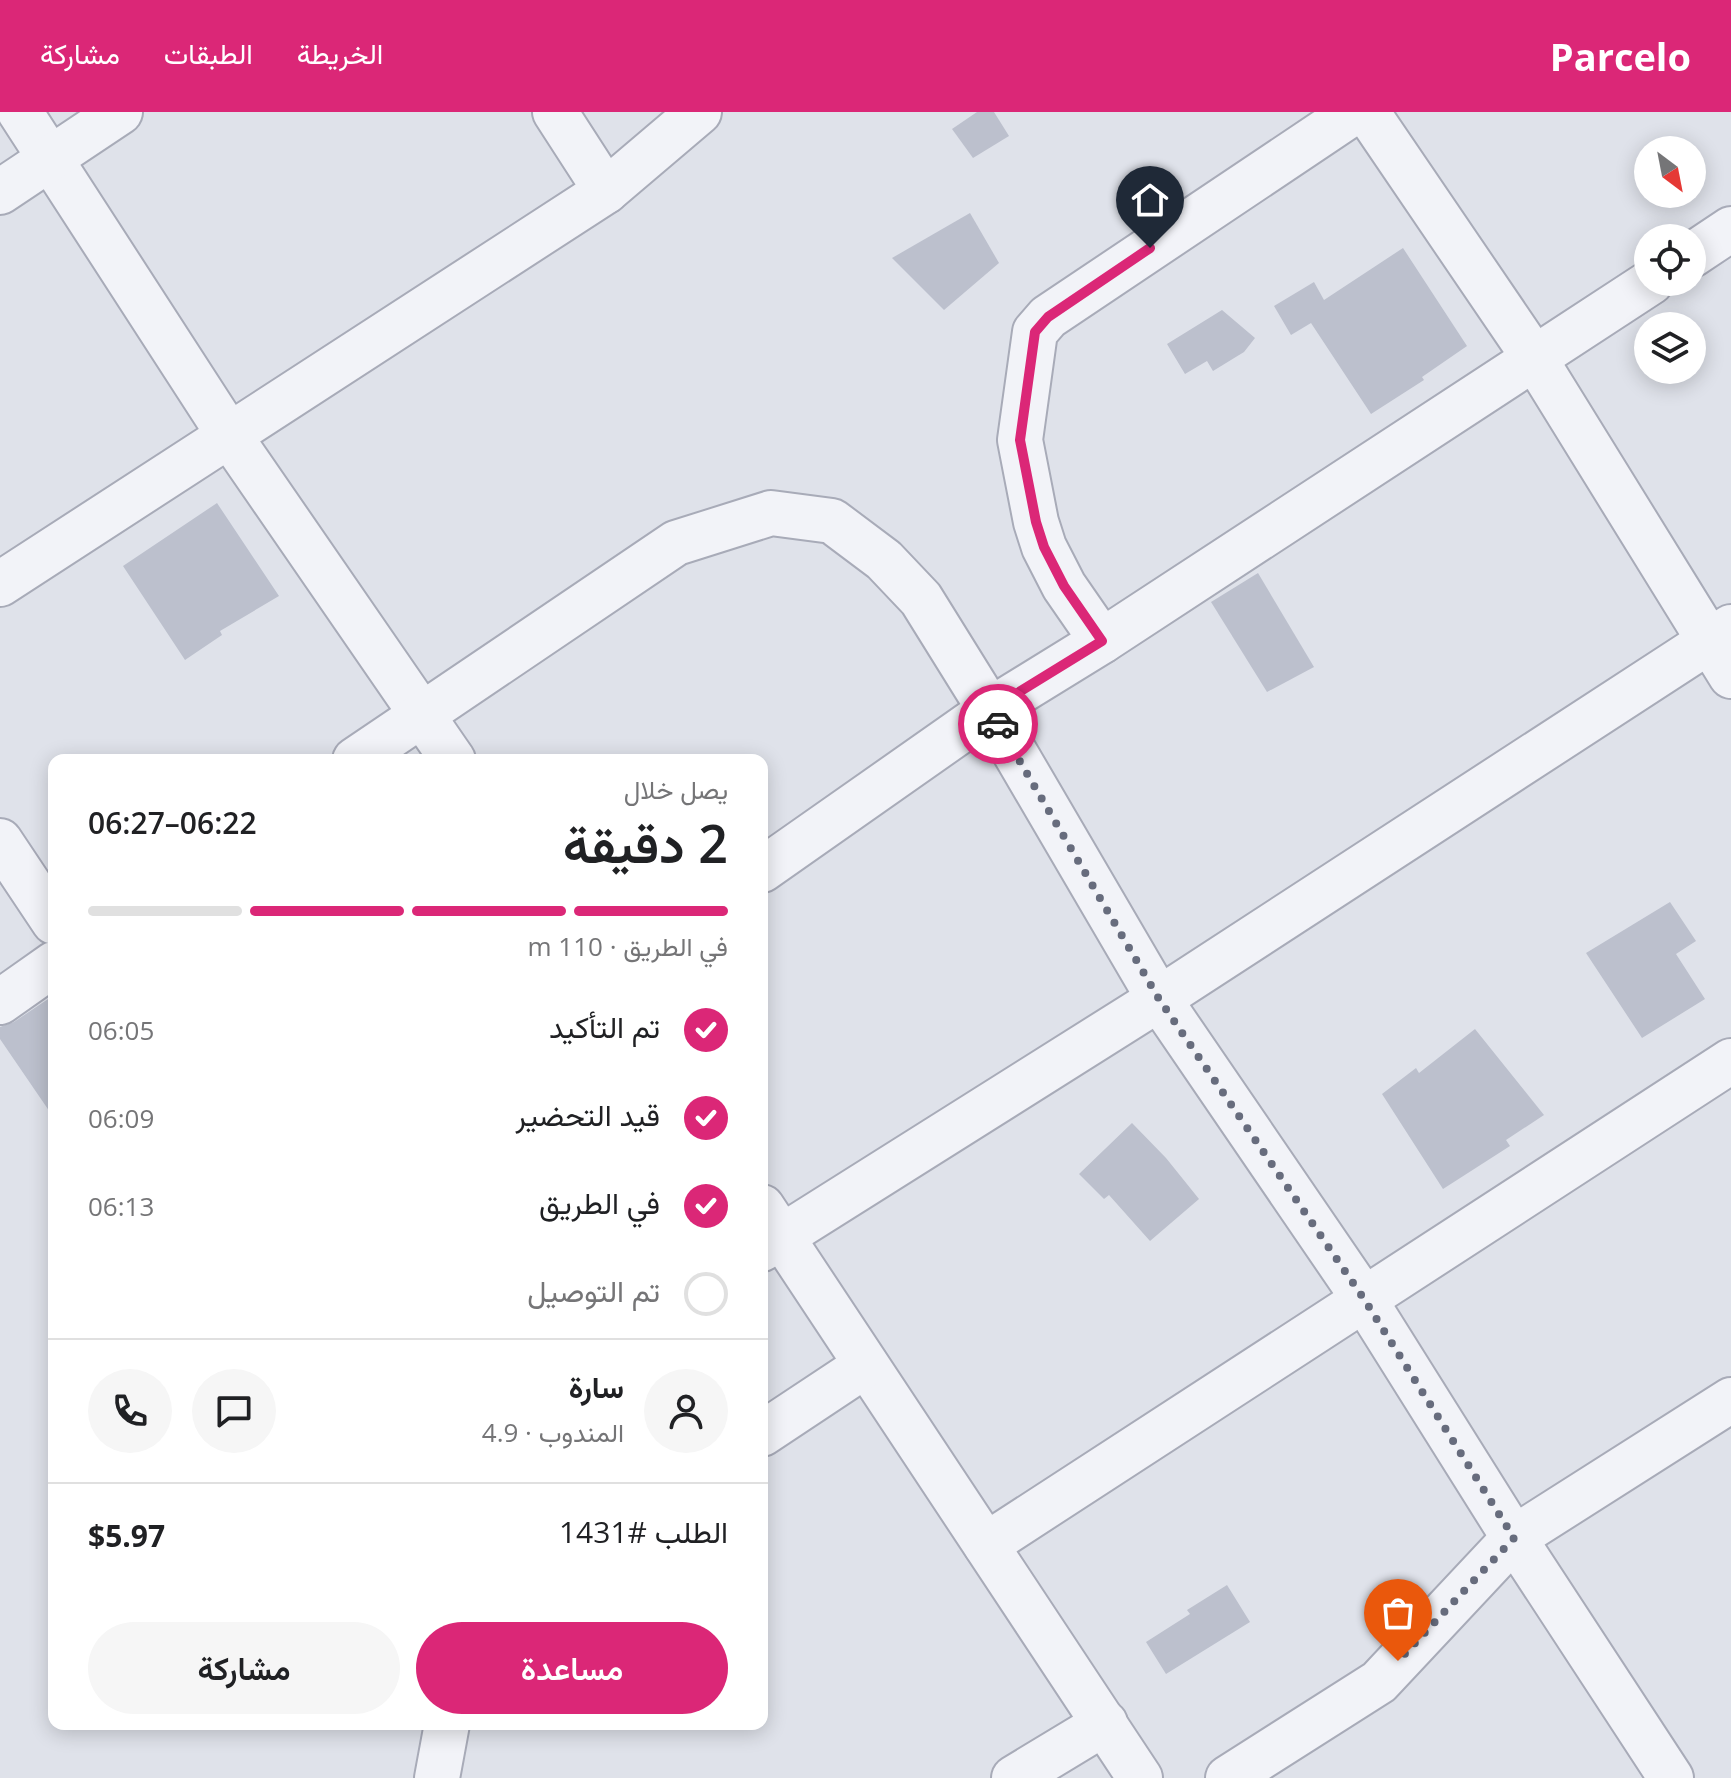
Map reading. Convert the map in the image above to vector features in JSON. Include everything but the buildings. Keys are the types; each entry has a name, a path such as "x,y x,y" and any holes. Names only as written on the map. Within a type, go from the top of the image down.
{"street":[{"path":"20,112 229,435 449,754"},
{"path":"0,192 120,112"},
{"path":"555,112 606,191"},
{"path":"0,584 606,191 699,112"},
{"path":"1102,641 1064,586 1044,547 1036,522 1020,440 1035,332 1048,317 1354,112"},
{"path":"1140,1778 866,1365 769,1231 1159,999 1724,648 1535,359 1367,112"},
{"path":"1706,246 1731,229"},
{"path":"768,866 990,710 1102,641 1634,293"},
{"path":"364,754 676,543 771,513 832,521 884,560 921,599 990,710 1159,999 1364,1299 1514,1538 1671,1778"},
{"path":"0,841 48,913"},
{"path":"0,1002 48,968"},
{"path":"986,1545 1731,1061"},
{"path":"768,1430 866,1365"},
{"path":"1228,1778 1379,1682 1514,1538 1731,1400"},
{"path":"1014,1778 1105,1723"},
{"path":"437,1778 446,1730"}],"way so far":[{"path":"998,724 1159,999 1364,1299 1514,1538 1398,1661"}],"route":[{"path":"998,724 990,710 1102,641 1064,586 1044,547 1036,522 1020,440 1035,332 1048,317 1150,248"}]}
